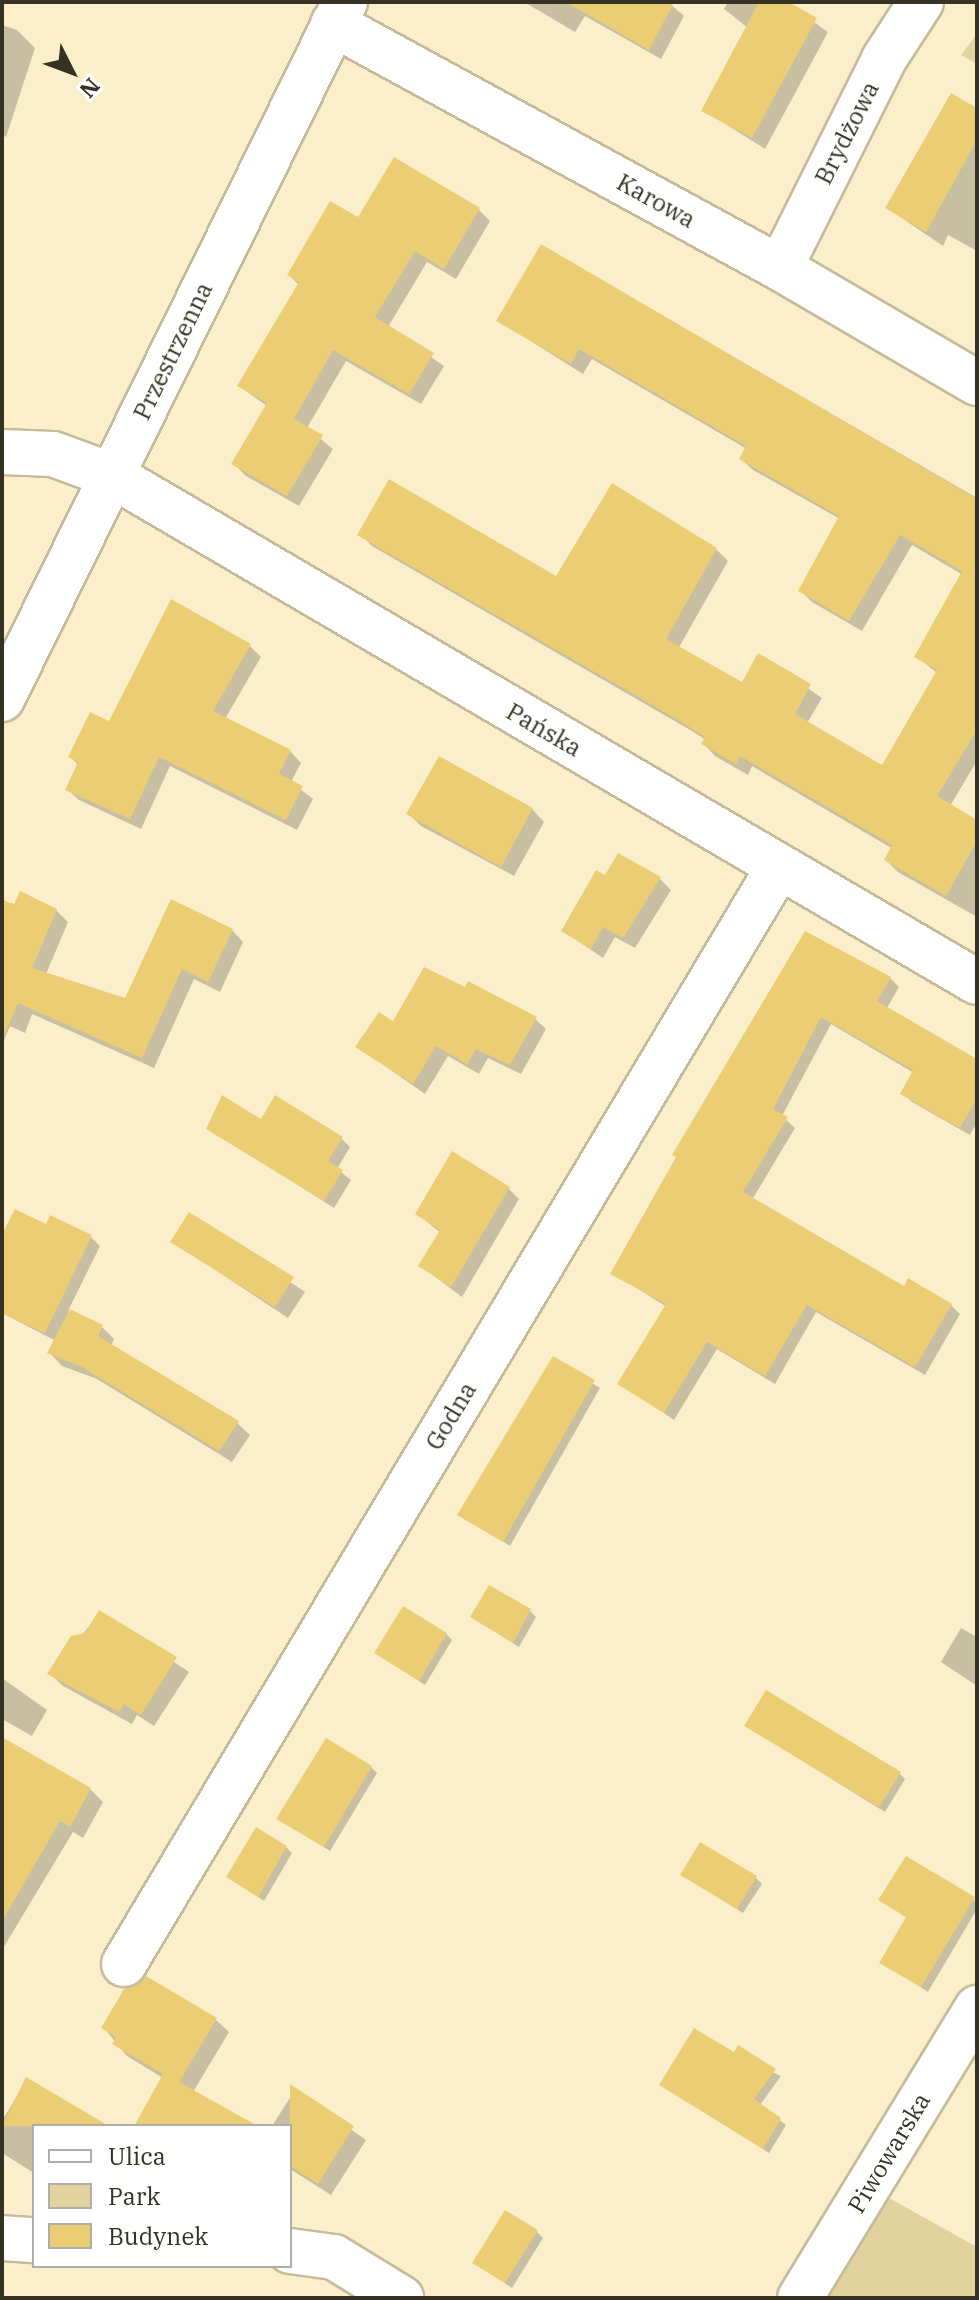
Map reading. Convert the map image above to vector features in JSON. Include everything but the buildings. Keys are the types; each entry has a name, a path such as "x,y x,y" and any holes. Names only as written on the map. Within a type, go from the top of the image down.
{"street":[{"name":"Brydżowa","path":"780,268 884,59 921,2"},
{"name":"Karowa","path":"339,13 977,383"},
{"name":"Przestrzenna","path":"2,699 339,13"},
{"name":"Pańska","path":"2,452 53,454 113,476 977,982"},
{"name":"Godna","path":"124,1964 778,868"},
{"name":"Piwowarska","path":"800,2298 977,2008"},
{"path":"2,2238 32,2240"},
{"path":"302,2251 334,2257 401,2298"}],"green space":[{"path":"977,34 977,64 961,55"},
{"path":"882,2194 977,2247 977,2298 823,2298"}]}
